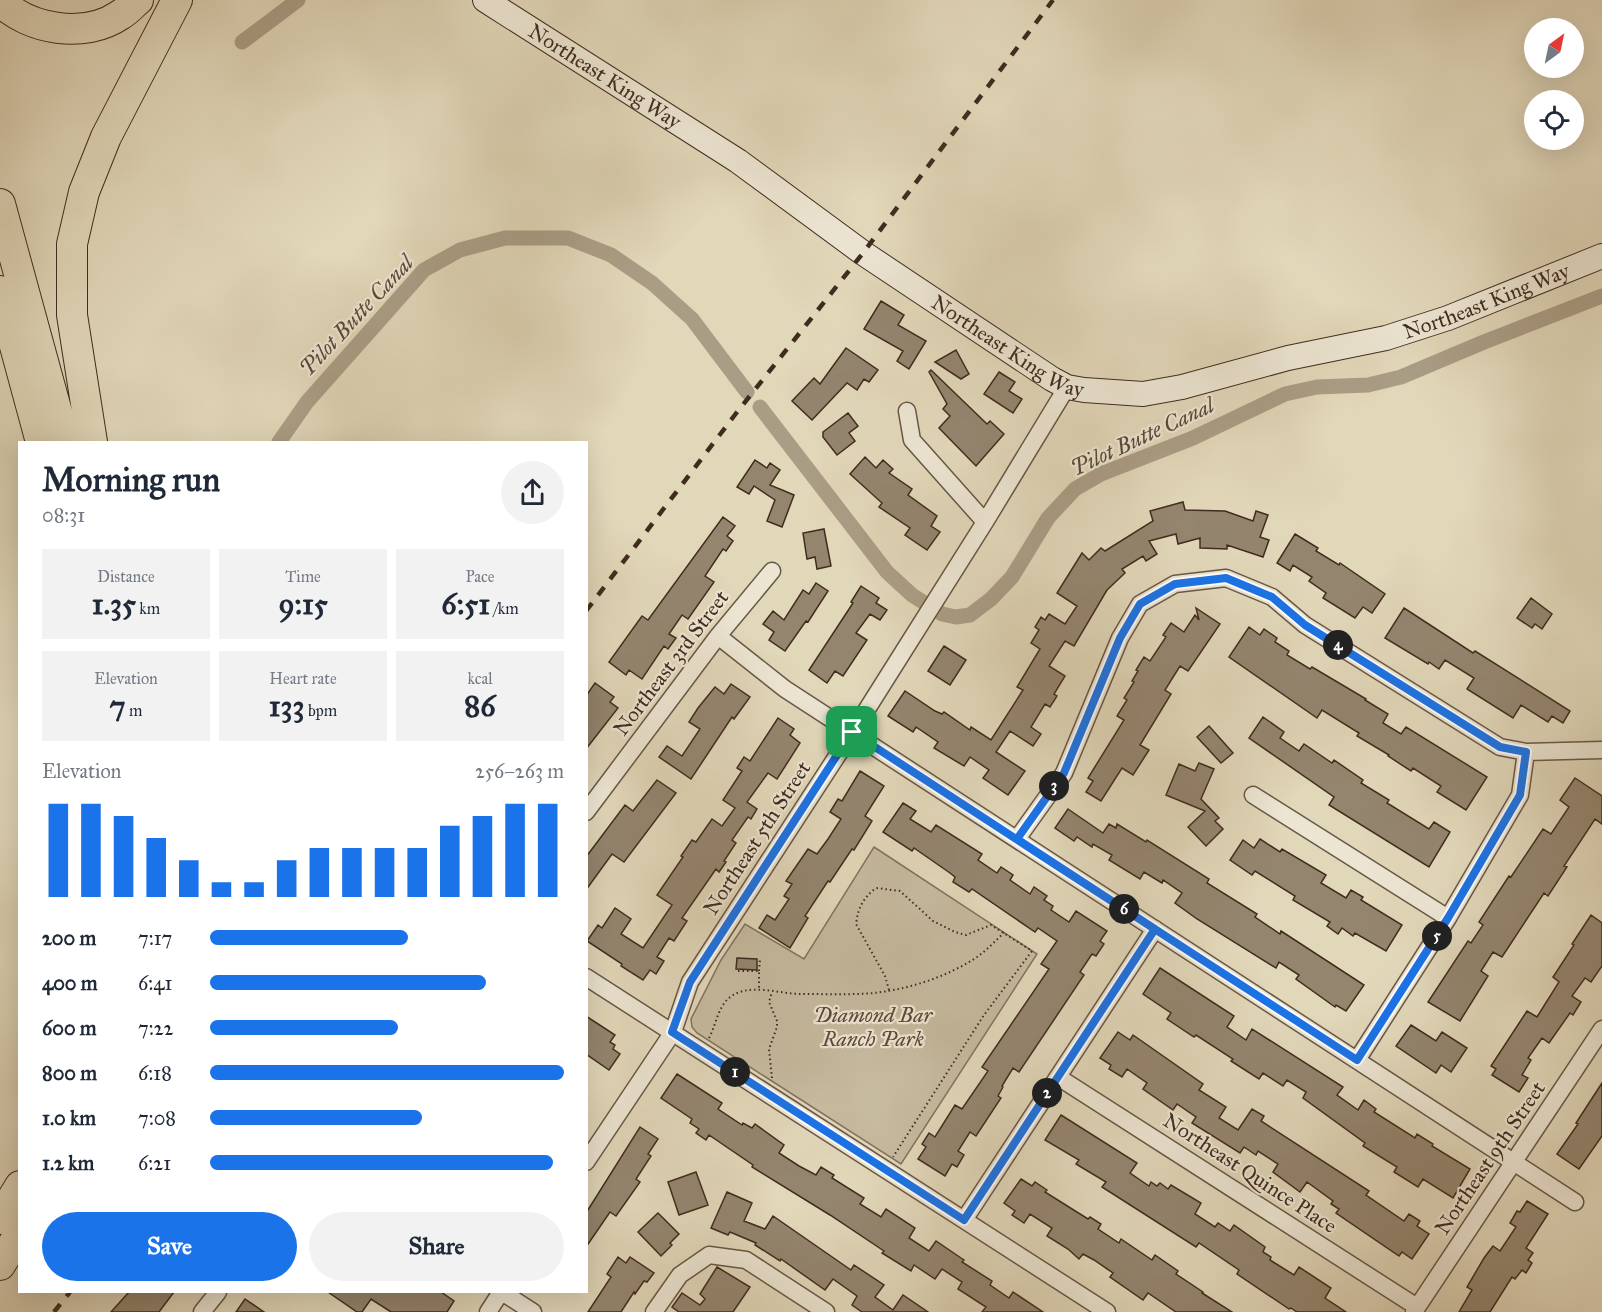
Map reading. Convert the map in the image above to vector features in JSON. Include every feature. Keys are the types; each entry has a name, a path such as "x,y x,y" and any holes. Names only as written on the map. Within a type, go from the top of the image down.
{"highway":[{"path":"0,1 6,7 34,22 60,28 89,27 119,16 138,0"},
{"path":"92,441 72,315 72,244 84,192 106,137 177,0"},
{"path":"0,204 65,441"},
{"path":"0,291 41,441"},
{"path":"0,353 30,441"},
{"path":"0,1219 18,1189"},
{"path":"0,1265 18,1236"}],"street":[{"name":"Northeast King Way","path":"485,0 738,161 863,253 1067,387 1143,394 1182,387 1288,358 1386,338 1448,318 1602,256"},
{"name":"Northeast 5th Street","path":"588,1159 672,1032 690,982 919,627 1067,387"},
{"path":"907,411 912,440 985,522"},
{"name":"Northeast 3rd Street","path":"588,809 718,636 772,571"},
{"path":"1017,839 1064,773 1120,638 1140,604 1175,584 1226,578 1272,597 1305,625 1500,747 1526,752 1602,750"},
{"path":"718,636 785,689 1575,1202"},
{"path":"1357,1060 1448,918 1520,795 1526,752"},
{"path":"1253,795 1448,918"},
{"path":"964,1220 1155,929"},
{"path":"588,978 1107,1312"},
{"name":"Northeast 9th Street","path":"1416,1310 1602,1029"},
{"name":"Northeast Quince Place","path":"1058,1077 1416,1310"},
{"path":"654,1312 680,1275 709,1255 746,1260 826,1312"},
{"path":"202,1312 217,1293"},
{"path":"488,1312 501,1293"},
{"path":"504,1293 533,1312"}],"path":[{"path":"886,1169 984,1015 1032,951 991,925 966,935 955,932 933,921 900,891 876,888 866,896 860,906 856,924 885,976 889,990"},
{"path":"700,1050 715,1027 723,1005 730,996 740,992 759,990 800,994 857,994 889,990 930,980 954,969 977,956 1004,933"},
{"path":"759,990 760,960"},
{"path":"738,971 759,971"},
{"path":"767,1093 773,1083 769,1048 777,1027 769,1002 772,992"}],"green space":[{"name":"Diamond Bar Ranch Park","path":"874,847 1037,954 901,1164 697,1033 692,1027 691,1019 721,960 745,924 804,959"}],"building":[{"path":"881,301 904,315 898,325 926,341 909,369 897,361 903,351 864,329"},
{"path":"846,348 878,370 869,382 864,379 857,390 847,383 812,420 792,401 814,378 820,384"},
{"path":"956,350 969,374 961,379 935,362"},
{"path":"931,370 987,424 990,421 1004,434 976,466 939,428 950,416 943,409 947,404 929,372"},
{"path":"999,372 1015,382 1009,391 1022,399 1013,413 984,394"},
{"path":"848,413 858,426 849,433 855,441 837,455 823,437 823,432"},
{"path":"865,457 876,468 883,460 893,469 889,473 912,489 908,495 937,516 931,526 940,532 927,550 905,535 910,528 879,507 882,503 850,474"},
{"path":"755,460 767,468 770,463 780,470 770,485 794,495 782,527 767,521 775,500 754,486 749,494 737,487"},
{"path":"1183,502 1185,510 1225,511 1253,521 1256,511 1268,515 1260,537 1269,540 1263,557 1227,545 1227,549 1200,548 1200,538 1178,544 1176,534 1149,541 1157,554 1146,561 1143,556 1122,569 1125,573 1107,590 1074,646 1065,641 1049,666 1065,676 1054,694 1057,696 1050,707 1045,704 1031,727 1041,734 1033,746 1010,731 996,752 1025,771 1008,795 983,778 989,770 970,757 964,766 934,748 938,742 916,727 913,732 888,716 905,691 935,711 942,714 944,712 970,730 971,727 991,740 1023,690 1017,687 1040,649 1031,643 1039,630 1035,627 1041,617 1045,620 1049,614 1065,624 1077,606 1057,593 1082,553 1089,560 1101,548 1105,551 1153,521 1150,511"},
{"path":"723,517 735,526 727,536 733,541 726,551 723,549 705,576 714,582 688,619 682,615 669,634 676,638 668,649 664,646 642,679 629,670 626,675 609,662 642,616 648,620"},
{"path":"824,529 831,566 817,569 815,557 807,559 803,533"},
{"path":"1295,534 1318,548 1316,551 1339,565 1340,563 1385,594 1372,613 1363,607 1355,618 1323,598 1326,593 1309,581 1312,577 1293,565 1290,571 1277,563"},
{"path":"816,583 828,591 808,622 806,621 785,651 769,640 774,632 763,624 773,611 784,620 803,590 809,594"},
{"path":"861,586 879,598 876,603 887,610 880,620 870,614 856,633 867,640 843,676 835,671 827,683 809,670 853,603 851,602"},
{"path":"1531,598 1552,614 1542,629 1535,624 1532,628 1517,618"},
{"path":"1196,608 1220,624 1188,671 1180,666 1165,690 1171,694 1140,745 1149,750 1133,775 1122,768 1101,801 1086,792 1093,781 1088,778 1124,720 1117,716 1127,700 1124,698 1134,682 1132,681 1138,671 1136,670 1144,657 1150,661 1166,637 1163,635 1171,623 1184,632 1195,615 1199,620"},
{"path":"1404,608 1473,653 1475,651 1570,711 1563,723 1552,716 1548,722 1521,705 1513,718 1467,689 1474,678 1445,660 1439,669 1385,638"},
{"path":"1249,627 1260,635 1264,629 1277,638 1275,642 1289,651 1287,655 1310,669 1312,667 1388,714 1383,723 1401,734 1406,727 1487,777 1466,810 1437,792 1441,786 1413,768 1411,771 1357,736 1359,733 1322,710 1317,718 1229,657"},
{"path":"944,646 966,660 950,685 928,671"},
{"path":"595,683 614,697 610,702 618,708 588,746 588,693"},
{"path":"731,684 750,697 734,719 732,717 691,779 659,757 667,746 682,756 700,729 689,722 698,708 715,687 724,694"},
{"path":"1263,717 1284,732 1280,738 1299,751 1304,744 1332,763 1334,760 1363,780 1361,783 1389,800 1387,803 1429,829 1434,822 1450,832 1429,867 1329,805 1334,797 1249,738"},
{"path":"778,718 794,729 790,735 800,743 777,779 768,773 747,802 757,809 751,819 748,817 732,840 736,843 724,861 726,862 719,872 716,869 682,918 687,921 674,941 669,938 657,957 664,961 656,974 650,970 643,980 588,940 598,925 602,928 615,908 631,919 621,934 643,948 672,905 657,895 692,840 696,842 712,819 722,826 735,808 723,800 742,771 737,768 744,757 750,761"},
{"path":"1209,726 1233,753 1221,763 1197,737"},
{"path":"1199,763 1214,769 1201,799 1219,818 1215,821 1223,829 1206,846 1188,827 1205,811 1166,795 1179,764 1195,771"},
{"path":"860,771 884,786 865,816 872,821 854,850 852,849 830,882 828,881 805,916 808,918 790,948 759,928 767,915 775,920 789,899 784,896 792,884 786,881 808,849 817,854 841,819 830,812 838,799 842,801"},
{"path":"1575,778 1602,796 1602,824 1595,819 1564,866 1567,867 1548,896 1544,893 1502,957 1493,952 1481,971 1488,976 1460,1021 1428,1002 1468,941 1471,943 1483,925 1479,922 1509,876 1511,877 1543,829 1551,834 1569,807 1560,800"},
{"path":"657,780 676,793 624,862 612,854 588,887 588,854 625,805 633,811"},
{"path":"903,803 916,811 910,819 931,832 936,825 982,854 978,860 997,873 1001,867 1013,875 1010,880 1030,894 1034,887 1047,896 1044,900 1053,906 1051,910 1069,922 1076,911 1107,931 1100,941 1104,944 1096,956 1092,954 1080,972 1084,975 1019,1072 1013,1068 998,1096 1001,1098 976,1136 970,1132 958,1151 964,1155 957,1167 952,1164 945,1176 918,1159 926,1147 922,1144 929,1133 935,1137 955,1105 962,1109 988,1071 982,1067 1049,969 1041,964 1057,941 1038,928 1035,932 972,889 969,892 953,882 955,877 950,873 914,848 912,851 883,832"},
{"path":"1068,809 1103,833 1109,824 1116,828 1117,824 1146,842 1147,840 1209,879 1207,883 1257,914 1255,917 1280,934 1281,931 1364,985 1346,1011 1336,1005 1335,1007 1296,979 1299,975 1279,962 1276,968 1175,903 1182,893 1163,880 1162,883 1144,872 1140,879 1109,860 1112,855 1093,844 1092,847 1077,837 1074,841 1055,828"},
{"path":"1260,839 1280,852 1282,849 1326,875 1321,883 1346,898 1351,890 1363,897 1361,900 1402,925 1386,951 1355,933 1353,936 1342,928 1338,934 1327,926 1330,922 1293,900 1295,896 1255,871 1252,875 1230,860 1243,840 1254,848"},
{"path":"1591,915 1602,923 1602,966 1591,982 1585,978 1572,996 1581,1002 1573,1015 1570,1013 1549,1043 1542,1038 1528,1058 1531,1060 1522,1075 1528,1078 1519,1092 1492,1075 1496,1069 1491,1066 1527,1011 1537,1017 1559,982 1553,977"},
{"path":"737,958 757,959 757,970 736,969"},
{"path":"1160,968 1234,1016 1227,1027 1246,1040 1252,1029 1343,1087 1337,1095 1358,1110 1364,1100 1376,1109 1374,1112 1415,1138 1417,1134 1470,1169 1453,1198 1423,1179 1418,1187 1394,1172 1397,1167 1363,1146 1365,1143 1303,1098 1306,1092 1287,1080 1283,1086 1263,1073 1259,1079 1231,1061 1233,1059 1167,1019 1171,1013 1143,994"},
{"path":"588,1017 615,1035 610,1042 615,1045 613,1049 620,1054 609,1070 588,1055"},
{"path":"1411,1025 1436,1041 1442,1032 1467,1048 1451,1072 1441,1065 1436,1073 1396,1046"},
{"path":"1118,1032 1130,1040 1133,1035 1203,1084 1199,1090 1226,1107 1219,1118 1238,1130 1252,1109 1264,1116 1261,1121 1369,1191 1366,1195 1404,1221 1409,1214 1420,1221 1417,1226 1429,1234 1412,1259 1402,1252 1399,1256 1336,1213 1339,1209 1331,1204 1333,1201 1307,1182 1300,1192 1273,1172 1278,1164 1258,1151 1256,1155 1244,1147 1240,1153 1192,1123 1196,1117 1177,1104 1173,1110 1143,1089 1147,1083 1127,1069 1122,1077 1109,1069 1111,1065 1100,1058"},
{"path":"677,1074 722,1103 718,1109 742,1125 743,1123 752,1128 755,1124 784,1145 779,1153 799,1166 816,1175 821,1167 834,1175 832,1178 864,1198 860,1204 881,1217 886,1209 915,1228 909,1238 929,1251 936,1241 964,1260 962,1262 992,1281 990,1285 1009,1298 1013,1292 1043,1312 982,1312 986,1307 958,1289 962,1282 942,1269 935,1279 914,1265 911,1271 830,1215 752,1167 753,1165 709,1135 706,1140 696,1133 699,1129 690,1123 692,1119 661,1098"},
{"path":"1602,1083 1602,1136 1579,1169 1557,1154"},
{"path":"1061,1115 1137,1163 1130,1173 1149,1186 1151,1182 1157,1186 1160,1183 1168,1189 1171,1185 1201,1203 1195,1214 1215,1227 1218,1223 1230,1231 1234,1225 1265,1247 1263,1252 1271,1257 1270,1260 1294,1275 1299,1267 1331,1288 1325,1298 1346,1312 1297,1312 1289,1309 1237,1274 1239,1270 1199,1243 1196,1247 1102,1187 1106,1182 1076,1164 1079,1160 1045,1140"},
{"path":"640,1127 658,1139 648,1154 651,1156 636,1179 640,1182 616,1216 610,1212 588,1244 588,1210"},
{"path":"696,1172 708,1205 679,1215 668,1182"},
{"path":"1021,1179 1032,1186 1035,1182 1047,1190 1045,1192 1088,1219 1090,1217 1101,1224 1098,1229 1119,1243 1121,1239 1152,1260 1155,1255 1178,1271 1176,1274 1232,1312 1176,1312 1148,1293 1143,1300 1110,1277 1113,1273 1094,1260 1083,1254 1079,1259 1047,1236 1052,1228 1030,1214 1024,1223 1012,1215 1015,1211 1004,1203"},
{"path":"727,1192 752,1203 744,1221 765,1229 773,1216 851,1270 854,1265 884,1285 875,1297 893,1310 903,1295 928,1312 862,1312 852,1305 857,1296 833,1279 825,1290 781,1259 780,1261 755,1245 756,1243 730,1232 728,1235 711,1228"},
{"path":"1527,1201 1548,1214 1526,1248 1533,1253 1528,1260 1532,1263 1526,1273 1522,1270 1515,1279 1512,1277 1490,1312 1459,1312 1472,1290 1467,1287 1484,1258 1493,1246 1500,1251 1516,1227 1510,1223"},
{"path":"658,1213 679,1234 661,1256 638,1232"},
{"path":"618,1257 626,1263 630,1257 654,1273 647,1282 644,1281 635,1294 634,1292 621,1312 588,1312 611,1277 607,1274"},
{"path":"717,1267 750,1287 733,1312 679,1312 672,1307 682,1293 700,1305 705,1299 700,1294"},
{"path":"128,1293 173,1293 159,1312 111,1312"},
{"path":"329,1293 442,1293 454,1301 447,1312 391,1312 371,1299 362,1312 357,1312"},
{"path":"245,1299 264,1312 236,1312"}],"waterway":[{"path":"242,42 298,0"},
{"name":"Pilot Butte Canal","path":"280,441 307,402 424,270 460,250 505,238 568,238 611,255 652,283 692,319 747,392"},
{"name":"Pilot Butte Canal","path":"760,407 887,572 912,595 942,614 956,617 970,615 991,599 1012,577 1048,518 1075,489 1101,474 1193,438 1285,394 1317,387 1368,385 1401,377 1602,296"}],"railway":[{"path":"588,608 734,416 863,253 1053,0"},
{"path":"54,1312 69,1293"}],"route":[{"path":"852,732 690,982 672,1032 964,1220 1155,929 1017,839 1064,773 1120,638 1140,604 1175,584 1226,578 1272,597 1305,625 1500,747 1526,752 1520,795 1448,918 1357,1060 1017,839 852,732"}]}
